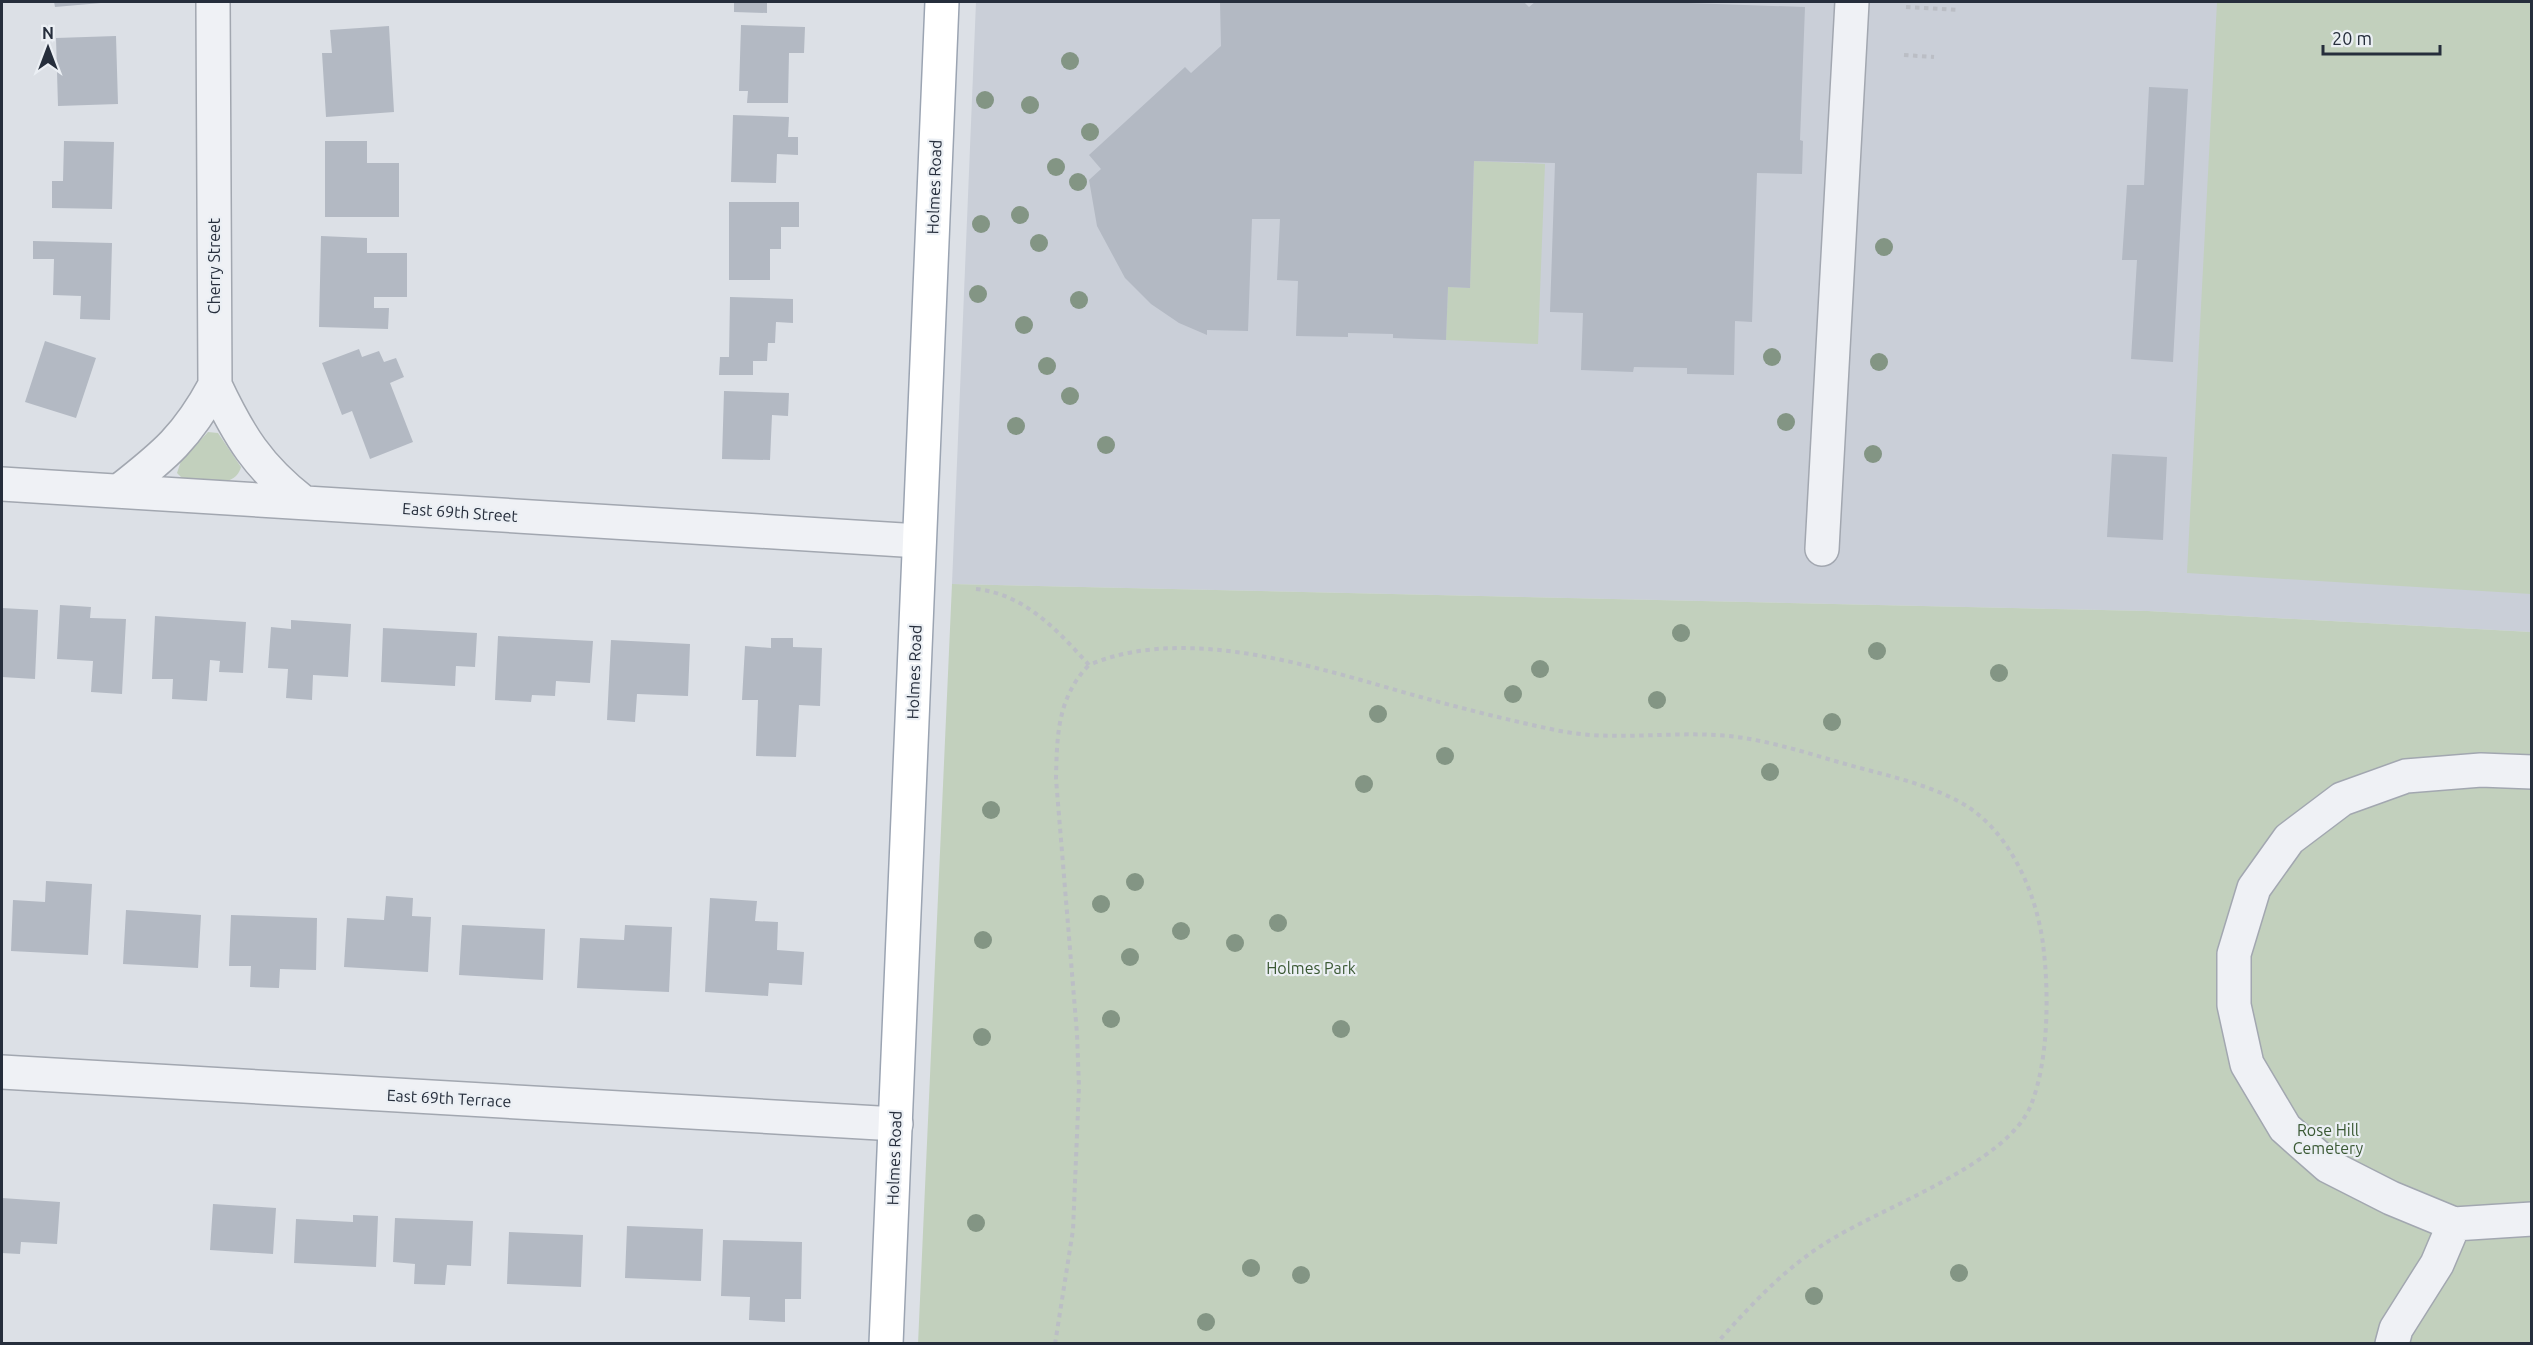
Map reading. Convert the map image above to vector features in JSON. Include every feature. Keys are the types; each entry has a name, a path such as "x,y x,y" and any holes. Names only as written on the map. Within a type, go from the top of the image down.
{"main road":[{"name":"Holmes Road","path":"886,1344 942,2"}],"street":[{"name":"Cherry Street","path":"119,491 166,454 196,420 215,385 213,2"},
{"path":"1822,549 1852,2"},
{"path":"215,385 238,433 261,464 303,502"},
{"name":"East 69th Street","path":"2,484 919,542"},
{"path":"2532,772 2481,771 2406,776 2342,799 2289,839 2254,888 2234,954 2234,1005 2247,1064 2285,1128 2328,1166 2391,1198 2454,1224 2532,1219"},
{"name":"East 69th Terrace","path":"2,1072 896,1124"},
{"path":"2392,1344 2396,1329 2437,1264 2454,1224"}],"path":[{"path":"1906,7 1959,10"},
{"path":"1904,55 1934,57"},
{"path":"976,589 1000,593 1022,604 1054,627 1089,665"},
{"path":"1055,1344 1073,1230 1079,1087 1077,1034 1056,779 1056,737 1067,696 1077,678 1089,665 1106,658 1158,650 1231,651 1292,661 1460,708 1564,731 1603,736 1713,735 1756,739 1922,785 1961,802 1983,819 2007,848 2026,882 2040,928 2046,966 2046,1022 2039,1075 2030,1108 2009,1138 1981,1160 1864,1220 1821,1245 1754,1302 1716,1344"}],"shaded area":[{"path":"976,2 2531,2 2531,632 2148,611 952,584"}],"green space":[{"path":"2217,2 2531,2 2531,594 2187,573"},
{"path":"1474,161 1545,164 1538,344 1446,340 1448,287 1470,288"},
{"path":"208,432 218,433 241,467 238,474 233,479 218,483 186,482 177,473 181,461"},
{"name":"Holmes Park","path":"952,584 2148,611 2531,632 2531,1343 918,1344"}],"building":[{"path":"54,2 101,2 101,3 55,7"},
{"path":"734,2 767,2 767,13 734,12"},
{"path":"1220,2 1524,2 1529,7 1535,2 1659,2 1805,7 1800,140 1803,141 1802,174 1757,173 1752,322 1735,321 1734,375 1687,374 1687,368 1634,367 1633,372 1581,370 1583,313 1550,312 1555,163 1474,161 1470,288 1448,287 1446,340 1393,338 1393,334 1348,333 1348,337 1296,336 1298,281 1277,280 1280,219 1252,219 1248,331 1207,330 1207,335 1179,323 1151,304 1125,278 1097,226 1089,180 1101,169 1089,155 1185,67 1191,73 1221,46"},
{"path":"741,25 805,27 804,53 789,53 788,103 747,103 748,91 739,91"},
{"path":"389,26 394,112 326,117 322,53 332,53 330,30"},
{"path":"116,36 118,104 58,106 56,38"},
{"path":"2149,87 2188,89 2173,362 2131,359 2137,260 2122,260 2127,185 2144,185"},
{"path":"733,115 789,117 788,137 798,137 798,155 777,154 776,183 731,182"},
{"path":"64,141 114,142 112,209 52,208 52,181 63,181"},
{"path":"325,141 367,141 367,163 399,163 399,217 325,217"},
{"path":"729,202 799,202 799,227 781,227 781,249 770,249 770,280 729,280"},
{"path":"321,236 367,238 367,253 407,253 407,297 374,297 374,308 389,308 388,329 319,327"},
{"path":"33,241 112,243 110,320 80,319 81,296 53,295 54,259 33,259"},
{"path":"730,297 793,299 793,323 776,322 775,343 768,343 767,361 753,361 753,375 719,375 720,357 729,357"},
{"path":"45,341 96,358 76,418 25,402"},
{"path":"359,349 362,357 379,351 384,362 396,358 404,377 390,383 413,442 370,459 352,411 342,415 322,363"},
{"path":"724,391 789,393 788,416 772,415 770,460 722,459"},
{"path":"2112,454 2167,457 2163,540 2107,537"},
{"path":"60,605 91,607 90,618 126,619 122,694 91,692 93,661 57,659"},
{"path":"2,608 38,610 35,679 2,677"},
{"path":"155,616 246,622 243,673 219,672 220,661 210,660 207,701 172,699 173,679 152,679"},
{"path":"291,620 351,624 348,677 313,675 312,700 286,698 288,669 268,668 271,627 291,629"},
{"path":"383,628 477,633 475,667 456,666 455,686 381,682"},
{"path":"498,636 593,641 590,683 556,681 555,696 532,695 531,702 495,700"},
{"path":"771,638 793,638 793,647 822,648 820,706 799,705 796,757 756,756 758,700 742,700 745,646 771,648"},
{"path":"611,640 690,644 688,696 637,694 635,722 607,720"},
{"path":"46,881 92,884 88,955 11,951 13,900 45,902"},
{"path":"386,896 413,898 412,916 431,917 428,972 344,967 347,918 384,920"},
{"path":"710,898 757,901 755,921 778,922 777,950 804,952 802,985 769,983 768,996 705,992"},
{"path":"126,910 201,915 198,968 123,964"},
{"path":"231,915 317,918 316,970 280,969 279,988 250,987 251,966 229,966"},
{"path":"462,925 545,929 543,980 459,975"},
{"path":"625,925 672,927 669,992 577,988 580,938 624,940"},
{"path":"2,1198 60,1202 57,1244 21,1242 20,1254 2,1253"},
{"path":"213,1204 276,1208 273,1254 210,1250"},
{"path":"353,1215 378,1216 376,1267 294,1263 296,1219 353,1222"},
{"path":"395,1218 473,1221 471,1266 447,1265 445,1285 414,1284 415,1264 393,1262"},
{"path":"627,1226 703,1229 701,1281 625,1278"},
{"path":"509,1232 583,1235 581,1287 507,1284"},
{"path":"723,1240 802,1242 801,1299 785,1299 785,1322 749,1320 750,1297 721,1296"}],"park label":[{"name":"Rose Hill Cemetery","path":"2328,1139"}]}
